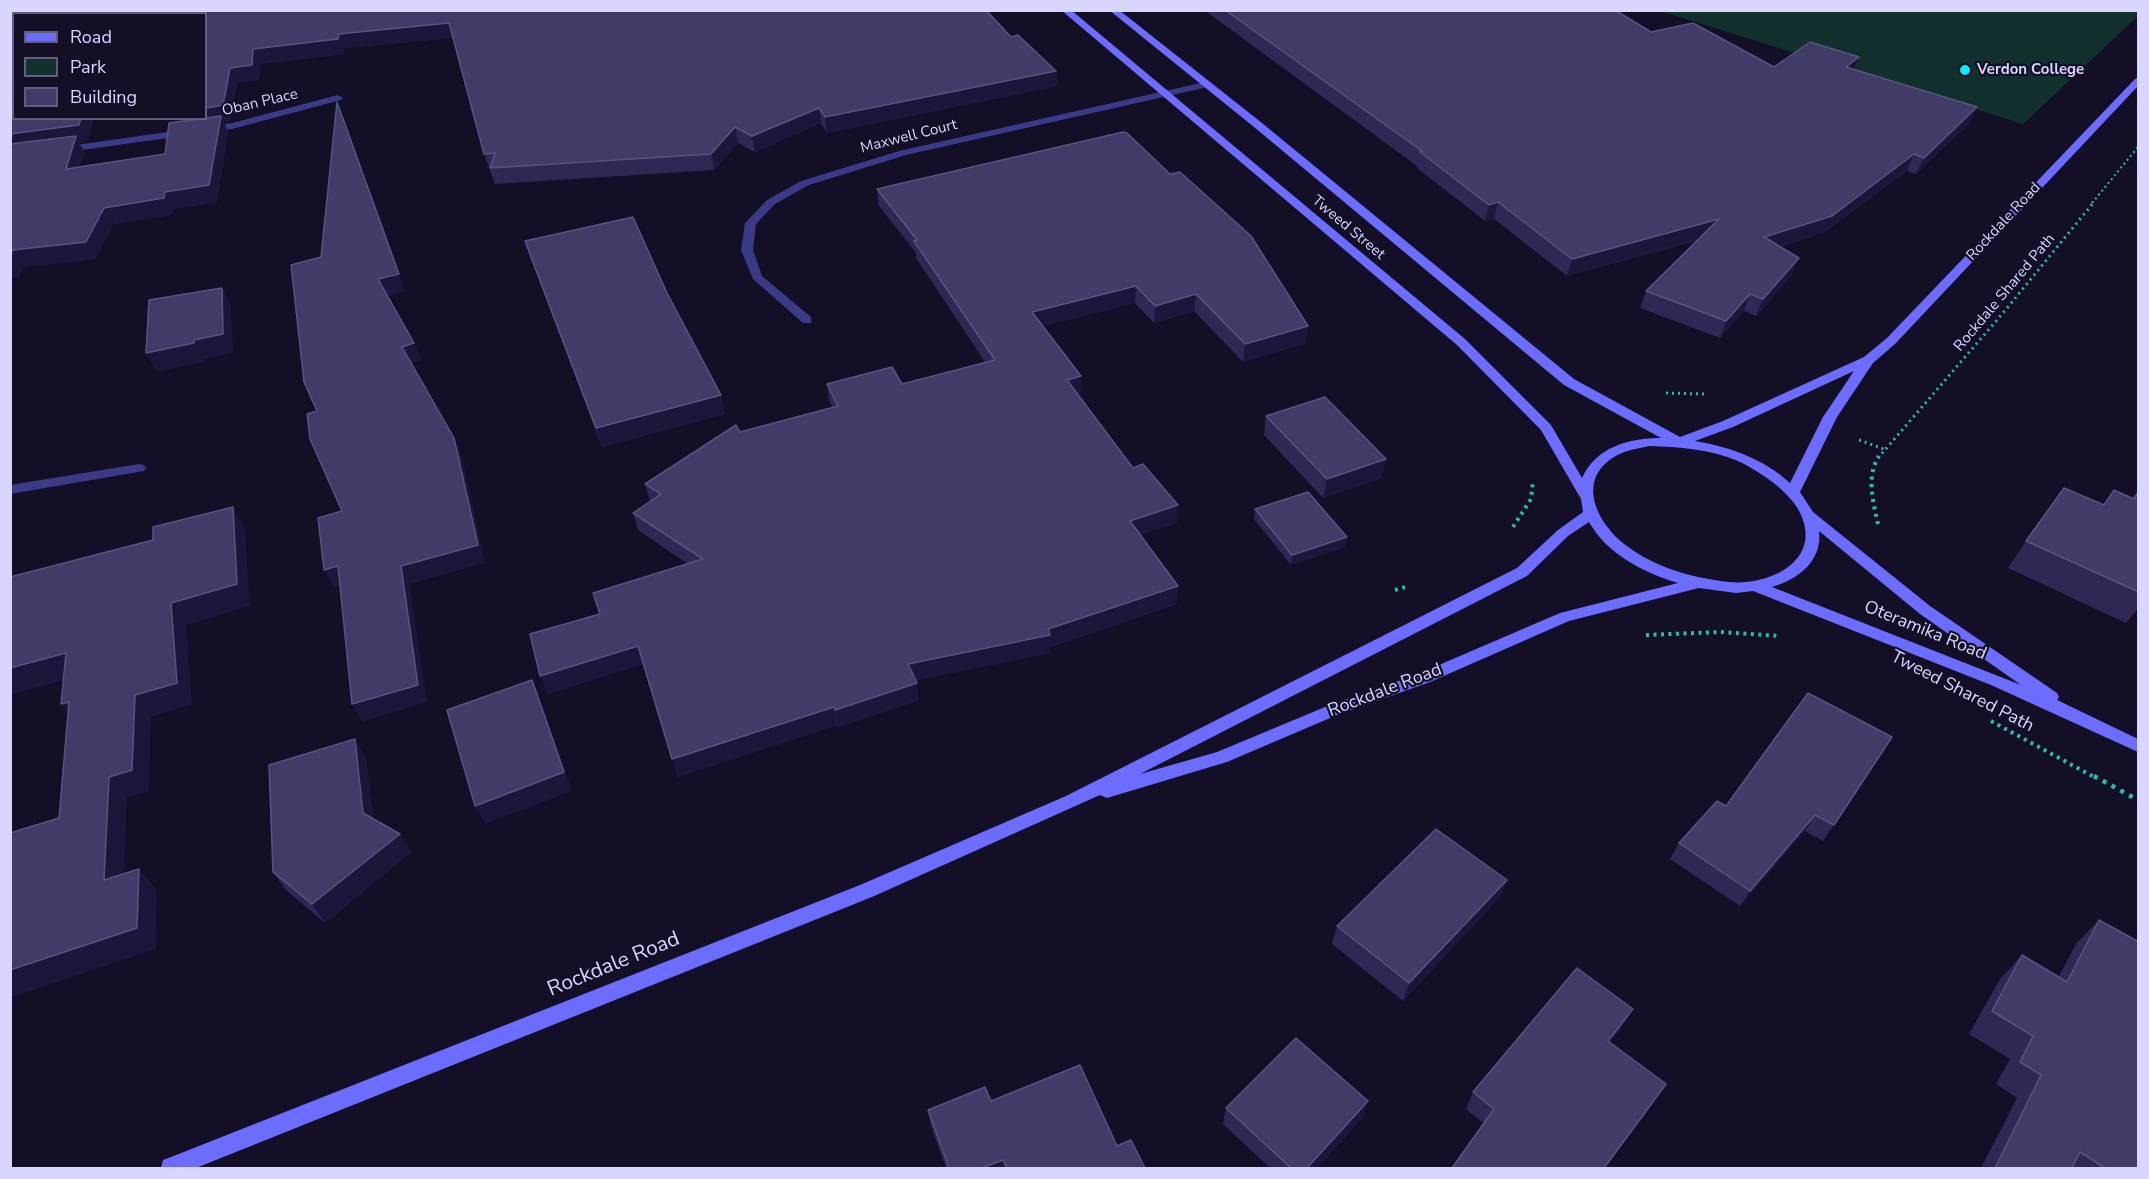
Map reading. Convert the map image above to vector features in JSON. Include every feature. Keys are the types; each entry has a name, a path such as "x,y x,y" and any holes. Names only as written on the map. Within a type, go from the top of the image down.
{"main road":[{"name":"Tweed Street","path":"1065,10 1461,342 1546,428 1585,495"},
{"name":"Tweed Street","path":"1113,10 1569,382 1611,407 1679,442"},
{"name":"Rockdale Road","path":"1793,492 1830,417 1868,360 1899,333 2139,81"},
{"name":"Rockdale Road","path":"1679,442 1728,424 1868,360"},
{"path":"1649,442 1679,442 1712,447 1742,458 1770,474 1793,492 1809,516 1814,540 1806,561 1785,577 1755,586 1727,587 1698,584 1661,572 1630,556 1605,535 1590,514 1585,495 1588,475 1601,459 1622,448 1649,442"},
{"name":"Rockdale Road","path":"171,1168 866,891 1072,801 1522,572 1563,533 1590,514"},
{"name":"Oteramika Road","path":"1809,516 1924,610 2079,716"},
{"name":"Rockdale Road","path":"1072,801 1221,757 1330,711 1424,678 1565,617 1698,584"},
{"name":"Oteramika Road","path":"1755,586 1932,653 2079,716 2139,747"}],"street":[{"name":"Maxwell Court","path":"807,320 758,277 747,250 751,223 771,202 805,183 903,153 1205,85"},
{"name":"Oban Place","path":"46,152 232,126 338,98"},
{"path":"10,490 139,468"}],"path":[{"name":"Rockdale Shared Path","path":"1884,448 2003,313 2139,147"},
{"path":"1658,392 1713,393"},
{"path":"1506,534 1528,505 1535,491 1533,474"},
{"path":"1395,590 1414,584"},
{"path":"1636,636 1720,632 1786,637"},
{"name":"Tweed Shared Path","path":"1980,716 2139,800"}],"green space":[{"name":"Verdon College","path":"2138,10 2138,16 2023,124 1660,11"}],"building":[{"path":"25,10 986,10 1011,37 1018,35 1056,71 825,117 819,108 752,136 735,127 711,154 490,168 495,153 484,154 449,23 339,34 338,39 253,49 252,65 230,68 223,105 207,108 207,12 24,12"},
{"path":"1225,10 1615,10 1651,32 1693,23 1774,67 1810,42 1859,57 1846,67 1977,107 1924,158 1914,154 1832,216 1764,237 1799,258 1763,299 1750,294 1726,321 1646,291 1719,219 1572,259 1498,202 1489,205 1420,152 1422,151"},
{"path":"12,26 12,120 80,120 79,125 10,134 10,30"},
{"path":"337,102 399,274 378,279 414,343 402,347 454,438 478,545 401,566 418,685 352,704 338,566 324,570 318,518 342,511 310,439 307,414 317,411 304,382 291,265 321,257"},
{"path":"221,116 209,185 165,192 164,198 104,208 86,242 13,250 10,255 10,144 76,136 66,169 165,154 169,123 207,120 207,118"},
{"path":"1123,132 1127,133 1170,174 1180,172 1251,236 1308,326 1245,344 1196,294 1155,306 1136,286 1032,312 1081,376 1067,380 1133,468 1143,464 1178,505 1130,521 1178,586 1048,629 1050,635 908,664 917,683 672,759 638,646 540,676 530,634 600,614 593,593 703,559 633,513 661,494 645,484 736,425 740,432 838,406 827,384 892,367 902,384 995,360 914,241 917,240 877,189"},
{"path":"633,217 667,293 721,395 596,428 525,241"},
{"path":"222,288 223,334 146,353 149,300"},
{"path":"1325,397 1386,459 1327,479 1266,416"},
{"path":"2064,488 2104,505 2114,490 2134,499 2139,491 2139,592 2026,541"},
{"path":"1308,492 1347,537 1292,555 1255,509"},
{"path":"233,507 237,584 171,603 177,683 135,695 132,770 109,777 104,880 139,869 137,928 10,970 10,833 59,818 69,702 61,704 66,653 10,668 10,577 153,540 153,527"},
{"path":"532,680 564,772 475,806 447,710"},
{"path":"1808,693 1892,737 1834,825 1815,815 1750,891 1679,843 1717,801 1726,806"},
{"path":"355,739 363,813 400,834 312,904 273,872 269,765"},
{"path":"1436,829 1507,880 1409,983 1337,926"},
{"path":"2099,920 2139,942 2139,1167 2105,1168 2080,1152 2072,1168 1995,1168 2041,1075 2020,1062 2033,1036 1992,1011 2022,955 2067,982"},
{"path":"1577,968 1633,1009 1608,1041 1666,1084 1604,1168 1452,1168 1494,1109 1473,1092"},
{"path":"1296,1038 1368,1101 1307,1168 1291,1168 1226,1108"},
{"path":"1080,1065 1117,1146 1131,1140 1145,1168 1007,1168 1003,1160 982,1168 949,1168 928,1110 985,1087 991,1101"}],"place":[{"name":"Verdon College","path":"1965,70"}]}
